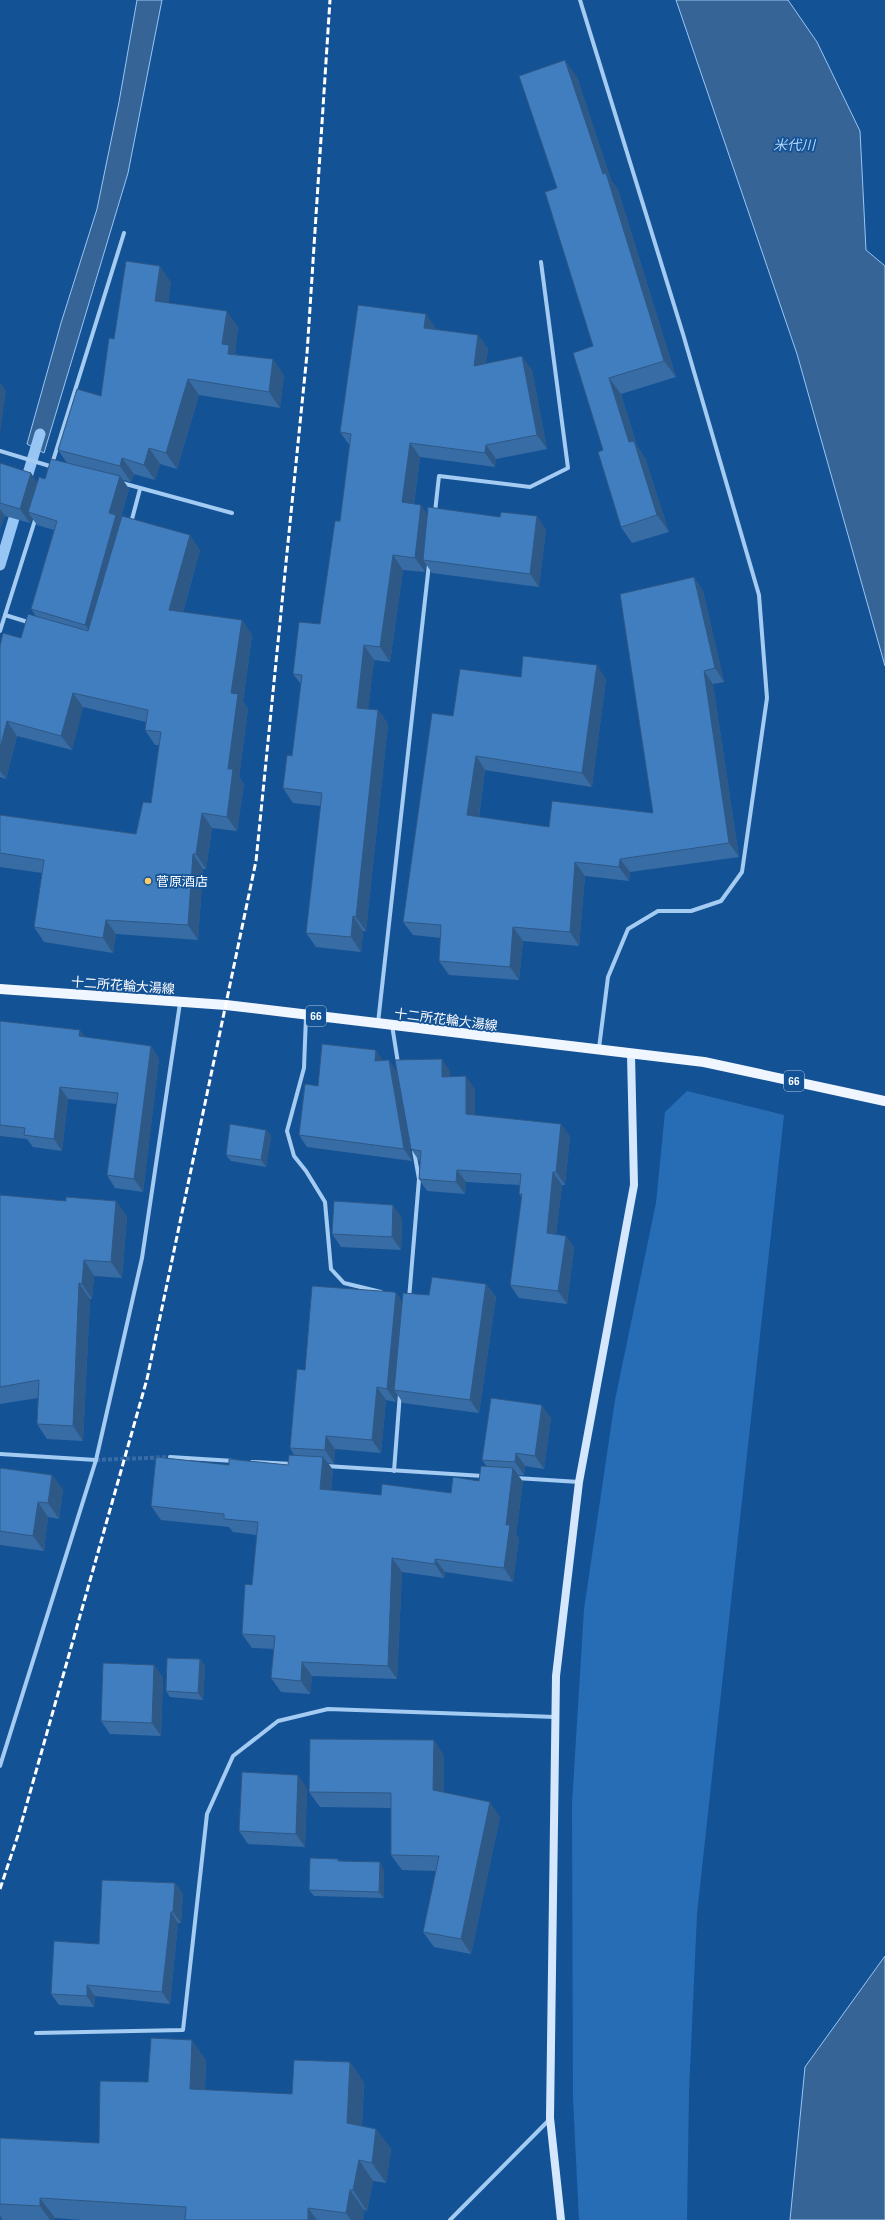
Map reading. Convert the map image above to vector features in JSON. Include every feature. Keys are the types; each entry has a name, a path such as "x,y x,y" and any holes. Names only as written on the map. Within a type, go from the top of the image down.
{"main road":[{"name":"十二所花輪大湯線","path":"0,989 180,1001 306,1014 631,1055 704,1062 885,1101"}],"street":[{"path":"580,0 683,334 759,595 767,698 742,872 721,901 691,911 658,911 628,929 608,977 598,1051"},
{"path":"49,474 124,233"},
{"path":"434,516 439,476 530,488 568,468 541,262"},
{"path":"0,451 58,468"},
{"path":"119,483 232,513"},
{"path":"129,527 140,489"},
{"path":"0,631 37,512"},
{"path":"378,1023 430,555"},
{"path":"5,615 35,624"},
{"path":"0,1766 96,1460 142,1258 180,1001"},
{"path":"306,1014 304,1068 287,1131 294,1156 306,1171 325,1202 331,1269 344,1283 389,1294"},
{"path":"392,1025 399,1069"},
{"path":"561,2220 550,2118 556,1676 580,1482 634,1185 631,1055"},
{"path":"402,1300 408,1304 419,1179 413,1148"},
{"path":"394,1471 401,1391"},
{"path":"0,1454 96,1460"},
{"path":"170,1457 239,1461"},
{"path":"247,1462 301,1465"},
{"path":"316,1466 489,1476"},
{"path":"511,1478 580,1482"},
{"path":"36,2033 184,2030 206,1814 233,1756 278,1722 328,1709 556,1717"},
{"path":"450,2220 550,2118"}],"shaded area":[{"path":"687,1091 784,1115 697,1914 689,2092 687,2220 579,2220 573,2099 572,1804 584,1609 615,1400 656,1203 665,1112"}],"water":[{"path":"137,0 162,0 128,173 44,453 27,444 61,323 97,209 119,102"},
{"name":"米代川","path":"676,0 788,0 817,42 860,131 866,250 885,266 885,666 797,354"},
{"path":"885,1956 885,2220 790,2220 805,2067"}],"building":[{"path":"565,60 603,174 606,173 664,361 609,378 629,442 634,441 657,515 621,527 598,452 603,450 573,353 593,346 545,192 557,188 519,76"},
{"path":"126,261 160,266 155,301 227,311 222,344 229,345 228,354 273,359 269,392 188,379 166,453 149,448 144,465 122,458 120,466 58,450 77,389 101,396 109,338 114,339"},
{"path":"358,305 426,314 424,328 478,335 474,366 522,356 537,435 486,445 485,453 410,443 402,502 421,505 415,558 393,555 380,647 364,645 357,708 378,710 356,917 353,916 351,937 306,933 322,793 283,788 287,755 292,756 302,675 293,674 299,622 320,624 335,521 340,521 351,434 340,432"},
{"path":"51,459 120,476 109,513 116,515 85,625 31,609 57,521 28,512 39,477 45,479"},
{"path":"0,463 31,473 20,509 0,503"},
{"path":"428,507 500,517 501,512 537,516 530,574 423,560"},
{"path":"122,516 190,535 169,610 242,620 231,693 238,694 228,769 233,769 227,817 202,813 196,854 193,854 188,925 106,920 103,938 34,927 44,860 0,853 0,815 136,834 143,802 151,803 161,732 145,730 148,710 73,693 61,736 7,721 0,748 0,646 3,633 21,638 28,614 88,631"},
{"path":"694,577 715,668 704,671 729,843 620,859 619,867 575,862 570,932 513,927 510,967 439,961 441,925 403,922 432,713 453,716 460,669 521,677 523,656 597,665 582,773 476,756 467,815 549,827 552,801 653,813 620,594"},
{"path":"0,1021 80,1030 79,1036 151,1046 134,1179 107,1175 118,1093 60,1087 54,1139 24,1135 25,1128 0,1125"},
{"path":"322,1044 376,1050 375,1061 389,1060 404,1149 299,1135 305,1084 318,1086"},
{"path":"442,1059 442,1077 466,1076 466,1114 561,1124 556,1172 553,1172 547,1233 566,1236 558,1291 510,1285 522,1194 519,1194 521,1174 457,1170 456,1182 419,1179 421,1151 411,1149 395,1060"},
{"path":"230,1124 266,1130 261,1160 226,1155"},
{"path":"0,1195 66,1201 66,1197 116,1201 111,1262 84,1260 82,1284 79,1283 73,1426 37,1424 39,1380 0,1387"},
{"path":"334,1201 393,1205 392,1237 332,1234"},
{"path":"432,1277 486,1284 470,1400 394,1390 403,1293 429,1295"},
{"path":"312,1286 396,1293 387,1389 377,1387 372,1440 326,1436 325,1450 290,1448 297,1369 305,1370"},
{"path":"491,1398 542,1405 535,1456 516,1453 515,1462 482,1460"},
{"path":"289,1455 323,1457 320,1489 381,1495 382,1484 451,1493 453,1477 479,1481 481,1466 513,1468 506,1525 510,1525 504,1568 435,1559 435,1564 392,1558 388,1666 302,1662 301,1681 271,1678 275,1636 242,1634 245,1584 252,1585 258,1522 224,1519 224,1514 151,1506 156,1457 229,1465 229,1459 288,1465"},
{"path":"0,1468 52,1475 48,1503 38,1502 33,1536 0,1531"},
{"path":"167,1658 200,1659 198,1693 166,1691"},
{"path":"103,1663 154,1665 152,1723 101,1721"},
{"path":"310,1739 434,1740 433,1790 490,1802 461,1939 423,1932 439,1856 391,1855 391,1793 309,1792"},
{"path":"242,1772 298,1775 296,1834 239,1831"},
{"path":"310,1858 338,1859 338,1861 380,1862 379,1892 309,1890"},
{"path":"102,1880 175,1883 173,1912 171,1912 162,1992 87,1985 87,1996 51,1994 54,1941 99,1944"},
{"path":"151,2038 192,2040 190,2089 292,2094 294,2060 350,2062 347,2123 376,2129 372,2163 359,2160 353,2190 350,2190 346,2213 308,2208 308,2220 185,2220 186,2207 40,2198 40,2206 0,2204 0,2138 99,2143 100,2081 148,2082"}],"waterway":[{"path":"24,487 40,434"},
{"path":"0,565 18,505"}],"tunnel":[{"path":"96,1460 170,1457"}],"railway":[{"path":"0,1889 18,1835 147,1379 256,861 307,354 330,0"}],"place":[{"name":"菅原酒店","path":"148,881"}]}
